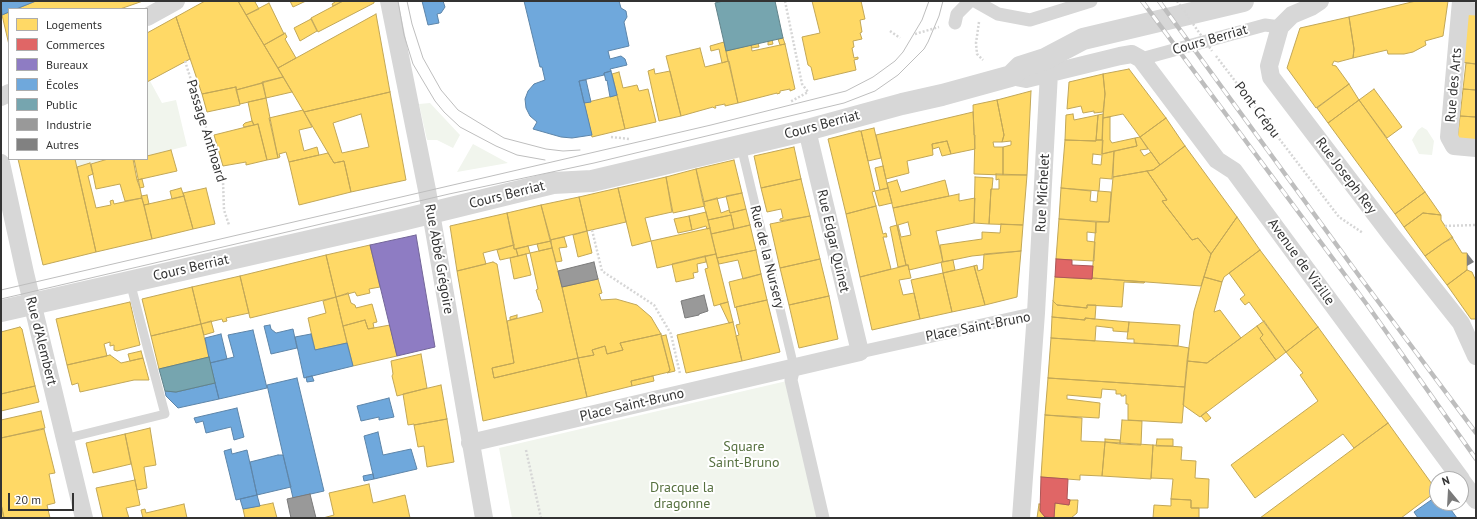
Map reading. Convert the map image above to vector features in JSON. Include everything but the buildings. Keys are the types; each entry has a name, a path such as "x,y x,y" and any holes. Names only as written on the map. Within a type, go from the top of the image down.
{"street":[{"path":"148,16 176,1"},
{"name":"Rue Abbé Grégoire","path":"389,1 431,213 484,518"},
{"path":"955,22 957,14 970,1"},
{"path":"975,1 998,14 1030,20 1091,1"},
{"name":"Cours Berriat","path":"1011,76 1020,67 1045,59 1083,39 1243,1"},
{"path":"1280,27 1292,15 1311,8 1320,1"},
{"name":"Rue des Arts","path":"1466,6 1449,137 1454,146 1476,148"},
{"name":"Cours Berriat","path":"1,311 431,213 553,183 592,181 808,130 1011,76 1026,79 1120,56 1136,57 1264,25 1280,27"},
{"name":"Rue Joseph Rey","path":"1280,27 1269,66 1271,77 1392,236 1461,323 1475,353"},
{"name":"Avenue de Vizille","path":"1136,57 1217,160 1234,171 1455,471"},
{"name":"Rue Michelet","path":"1036,313 1049,73"},
{"name":"Rue Edgar Quinet","path":"808,130 860,352"},
{"name":"Rue d'Alembert","path":"1,163 32,303 84,518"},
{"name":"Place Saint-Bruno","path":"470,443 684,392 1036,313 1021,518"},
{"path":"794,367 791,380 823,518"},
{"name":"Avenue de Vizille","path":"1469,490 1476,500"}],"lane":[{"name":"Rue de la Nursery","path":"741,146 794,367"},
{"path":"64,439 165,414 130,282"}],"path":[{"path":"785,1 802,84 808,92 790,102"},
{"name":"Pont Crépu","path":"1177,1 1212,51 1339,217"},
{"path":"977,16 979,23 976,43 978,54 982,59 1011,76"},
{"path":"915,34 955,22"},
{"path":"890,31 900,38"},
{"name":"Passage Anthoard","path":"185,61 222,181 224,210 229,225"},
{"path":"611,137 630,139"},
{"path":"1445,226 1476,225"},
{"path":"592,230 602,271 654,305 671,334 684,392"},
{"path":"528,459 541,518"}],"green space":[{"path":"150,81 162,103 176,100 187,146 148,156 148,82"},
{"path":"430,103 460,135 453,148 437,140 427,140 419,104"},
{"path":"1422,127 1427,130 1434,141 1432,155 1419,154 1412,140 1418,130"},
{"path":"473,144 508,163 457,172"},
{"path":"75,160 104,160 77,167"},
{"name":"Square Saint-Bruno","path":"791,380 823,518 512,518 499,448"}],"tram line":[{"path":"398,1 404,35 413,64 435,101 444,112 460,127 496,146 517,155 545,160"},
{"path":"407,1 412,24 423,58 441,90 458,110 504,138 546,149 563,151 580,150"},
{"path":"1,290 711,125 846,91 873,77 895,61 903,52 922,20 929,1"},
{"path":"1,299 449,194 594,163 844,103 875,91 898,75 924,49 939,16 943,1"}],"railway":[{"path":"1142,1 1368,306 1476,459"},
{"path":"1159,1 1360,277 1476,433"}],"park label":[{"name":"Dracque la dragonne","path":"682,496"}]}
